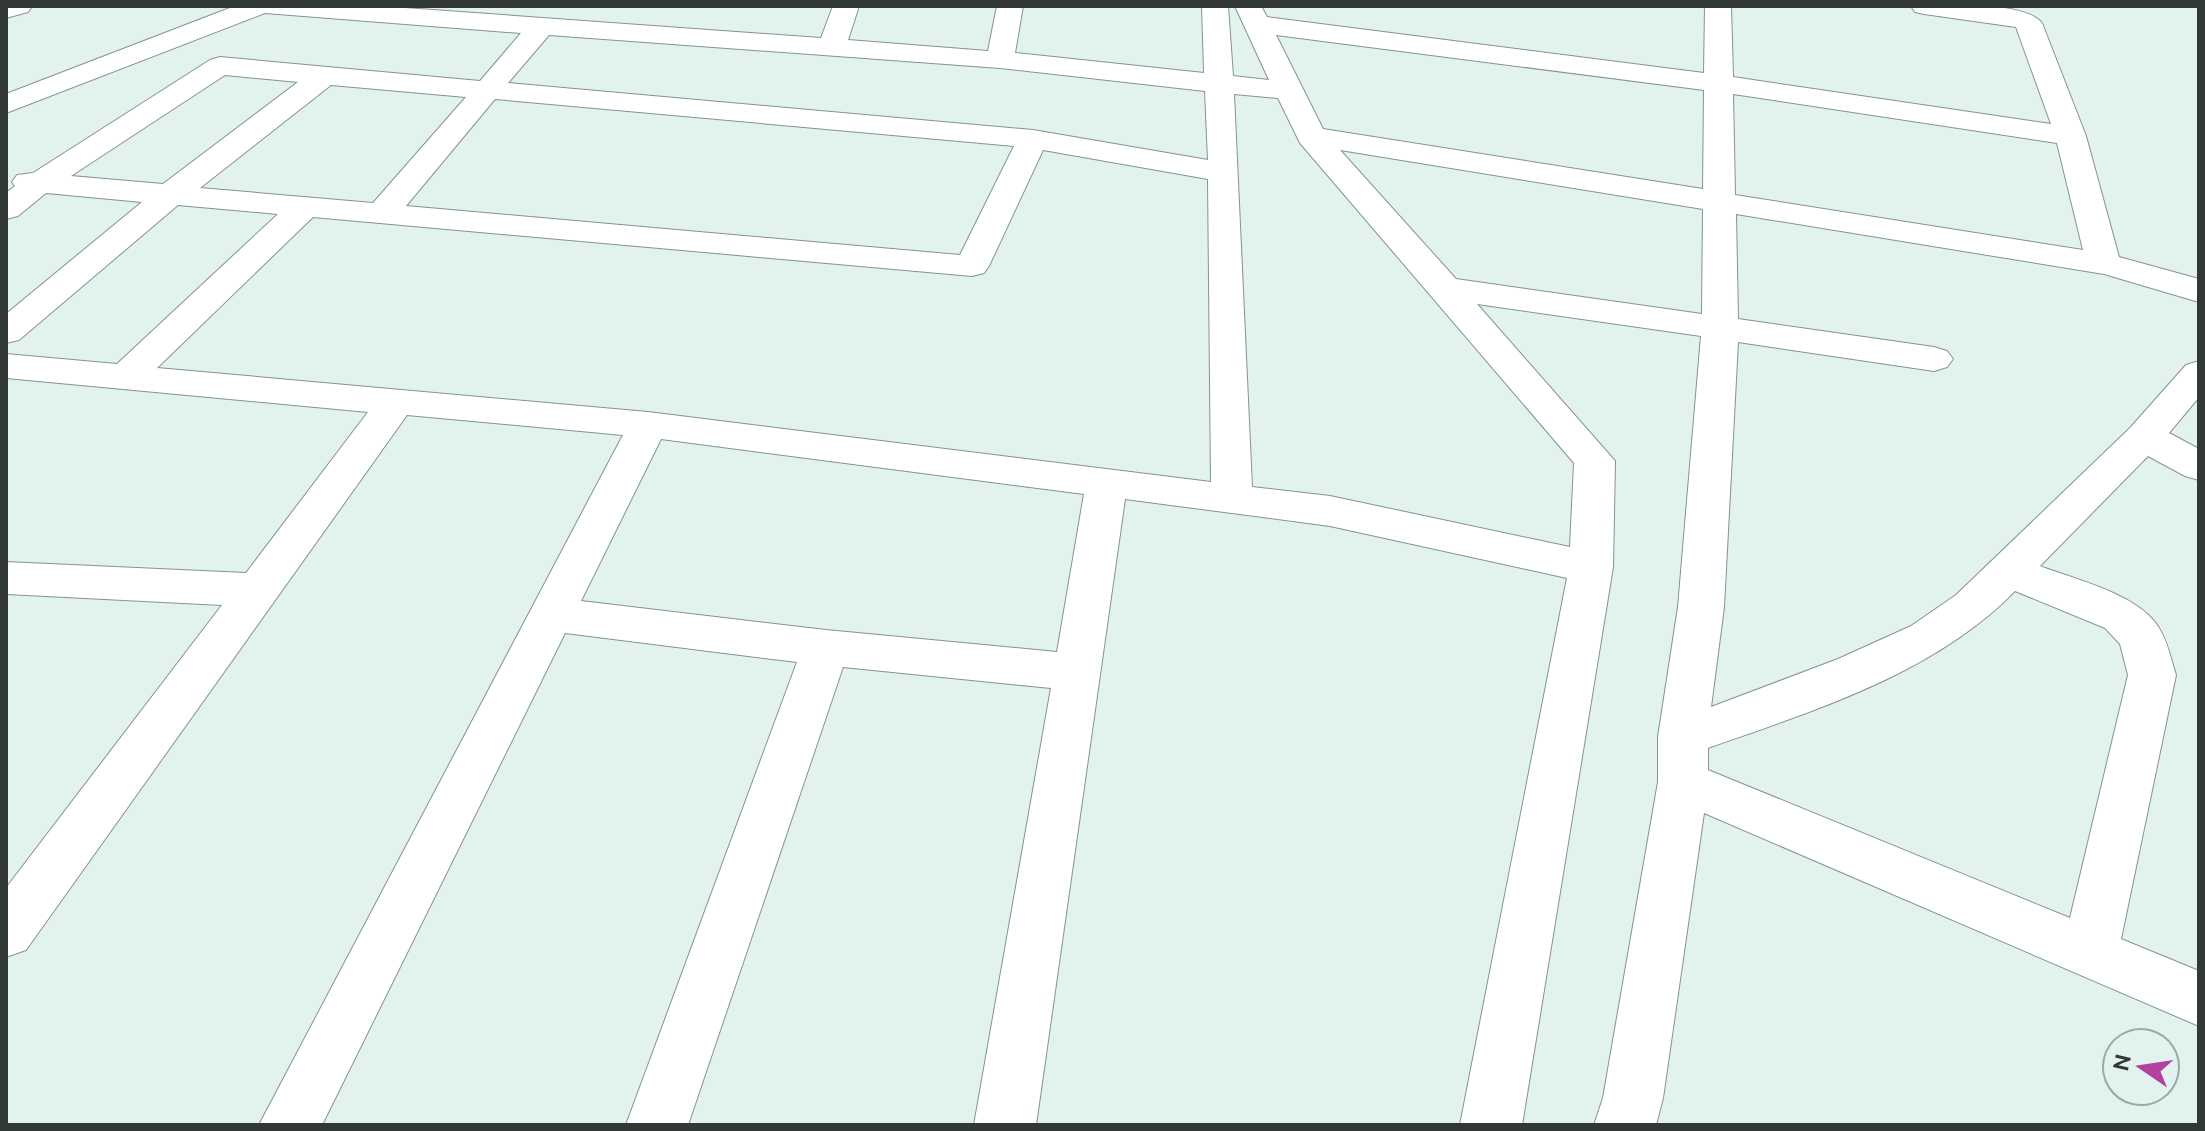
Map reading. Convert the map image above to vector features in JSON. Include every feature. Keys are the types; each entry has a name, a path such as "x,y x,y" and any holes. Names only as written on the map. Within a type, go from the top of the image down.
{"street":[{"path":"6,10 19,6"},
{"path":"6,104 259,6"},
{"path":"268,6 542,26 702,27 832,47 1000,60 1290,91"},
{"path":"832,47 846,6"},
{"path":"1000,60 1010,6"},
{"path":"1215,6 1224,172 1232,499"},
{"path":"1625,1125 1633,1098 1683,760 1701,607 1720,355 1718,6"},
{"path":"1924,6 2019,18 2028,23 2071,136 2104,264"},
{"path":"1252,15 2071,136"},
{"path":"1252,15 1311,136 1595,461 1591,567 1491,1125"},
{"path":"381,214 542,26"},
{"path":"6,209 39,183 220,66 1033,139 1224,172"},
{"path":"6,332 170,195 325,75"},
{"path":"1311,136 1719,199 1891,232 2104,264 2152,275 2199,291"},
{"path":"6,180 972,266 1033,139"},
{"path":"126,377 305,207"},
{"path":"1443,288 1934,359"},
{"path":"6,366 648,425 1330,511 1591,567"},
{"path":"1683,760 1778,704 1927,638 1972,607 2144,437 2199,373"},
{"path":"6,932 396,402"},
{"path":"290,1125 648,425"},
{"path":"2144,437 2199,466"},
{"path":"1005,1125 1107,483"},
{"path":"2007,570 2121,616 2141,637 2152,675 2090,952"},
{"path":"6,578 258,590"},
{"path":"551,614 826,648 1079,672"},
{"path":"657,1125 826,648"},
{"path":"1683,760 1809,832 2199,999"}]}
